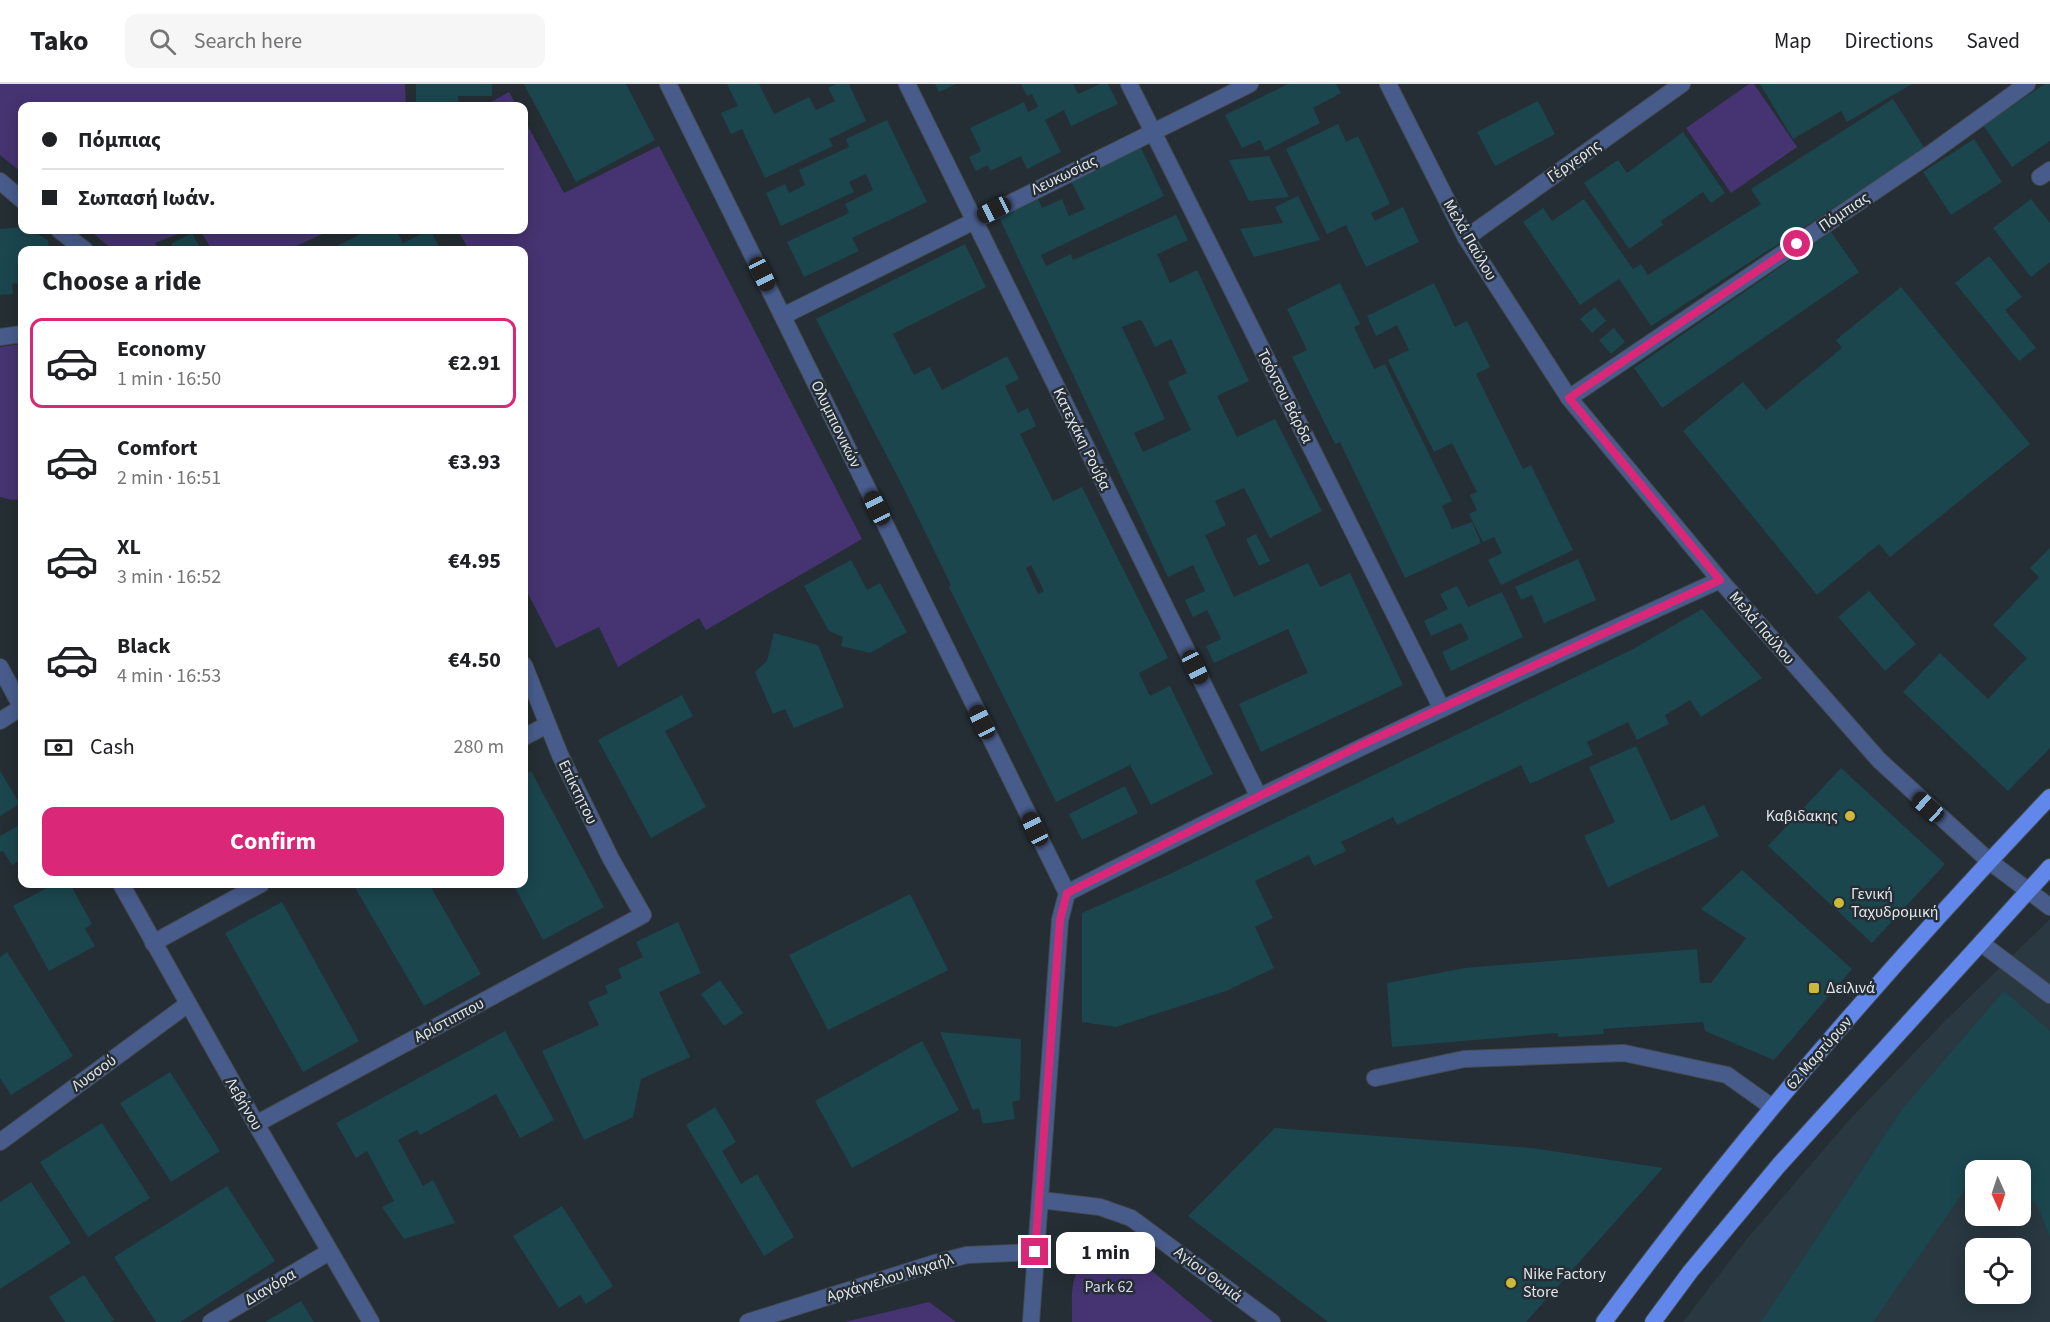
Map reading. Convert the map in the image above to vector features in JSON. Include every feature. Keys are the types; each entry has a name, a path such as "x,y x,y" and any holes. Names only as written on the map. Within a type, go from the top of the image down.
{"main road":[{"name":"62 Μαρτύρων","path":"1604,1322 1669,1234 1772,1107 1989,861 2050,797"},
{"path":"1653,1322 1690,1272 1779,1165 2050,867"}],"street":[{"name":"Ολυμπιονικών","path":"668,84 1067,893"},
{"name":"Κατεχάκη Ρούβα","path":"907,84 1258,795"},
{"name":"Τσόντου Βάρδα","path":"1129,84 1441,707"},
{"name":"Λευκωσίας","path":"783,316 1250,84"},
{"name":"Μελά Παύλου","path":"1388,84 1466,238 1569,398 1720,580 1879,760 1989,861 2050,906"},
{"name":"Γέργερης","path":"1466,238 1682,84"},
{"name":"Πόμπιας","path":"1569,398 1930,154 2026,84"},
{"path":"0,181 18,197"},
{"path":"64,234 80,246"},
{"path":"0,337 18,335"},
{"path":"1031,1322 1060,920 1067,893 1258,795 1441,707 1720,580"},
{"path":"0,666 18,700"},
{"name":"Επίκτητου","path":"528,676 546,725 611,859 643,915"},
{"path":"0,721 18,710"},
{"path":"528,735 546,725"},
{"name":"Λεβήνου","path":"123,888 153,944 371,1322"},
{"path":"153,944 254,888"},
{"name":"Αρίστιππου","path":"256,1124 643,915"},
{"path":"1981,943 2050,995"},
{"name":"Λυσσού","path":"0,1142 188,1004"},
{"path":"1375,1078 1464,1059 1624,1053 1727,1075 1772,1107"},
{"name":"Αγίου Θωμά","path":"1041,1200 1100,1207 1131,1218 1272,1322"},
{"name":"Διαγόρα","path":"212,1322 329,1252"},
{"name":"Αρχάγγελου Μιχαήλ","path":"748,1322 934,1263 967,1255 1035,1252"}],"shaded area":[{"path":"2050,919 2050,1322 1683,1322 1746,1240 1851,1118 1944,1022"}],"green space":[{"path":"0,84 405,84 406,102 18,102 18,170 0,155"},
{"path":"1749,84 1754,84 1797,147 1731,193 1686,128"},
{"path":"509,92 515,102 491,102"},
{"path":"528,126 564,193 659,146 862,539 706,630 699,618 618,667 599,627 556,648 528,594 528,246 467,246 460,234 528,234"},
{"path":"94,234 178,234 155,243 157,246 108,246"},
{"path":"202,234 322,234 297,246 210,246"},
{"path":"18,345 18,499 12,500 0,497 0,347"},
{"name":"Park 62","path":"1097,1251 1120,1252 1146,1266 1213,1322 1072,1322 1072,1290 1076,1273 1081,1265"},
{"path":"929,1302 956,1322 845,1322"}],"building":[{"path":"416,84 492,84 492,96 458,96 458,102 416,102"},
{"path":"524,84 626,84 655,140 576,182"},
{"path":"727,84 759,84 774,114 809,97 816,110 835,101 828,88 836,84 849,84 866,121 829,139 833,146 765,178 742,129 731,134 721,113 738,106"},
{"path":"935,84 956,84 939,92"},
{"path":"1021,84 1073,84 1078,94 1100,84 1108,84 1118,104 1071,126 1064,110 1045,120 1061,152 1027,169 1021,156 990,171 988,165 976,171 969,157 981,151 970,128 1024,102 1028,112 1038,107 1032,94 1027,96"},
{"path":"1288,84 1336,84 1341,93 1313,108 1320,123 1265,151 1260,140 1242,148 1225,115"},
{"path":"1760,84 1912,84 1847,122 1841,111 1793,139"},
{"path":"2045,84 2050,84 2050,141 2012,167 1983,125"},
{"path":"1893,99 1925,149 1651,326 1619,279 1580,305 1523,222 1543,208 1552,221 1584,199 1633,269 1641,264 1648,275 1761,204 1751,189"},
{"path":"1538,101 1555,134 1495,166 1477,132"},
{"path":"887,120 927,202 852,238 859,251 804,277 787,242 849,213 845,204 873,190 866,174 849,182 854,192 781,226 766,193 785,184 789,193 805,185 799,170 849,147 846,139"},
{"path":"1338,124 1346,142 1358,136 1390,204 1371,213 1375,221 1403,207 1419,242 1366,267 1346,225 1327,234 1286,149"},
{"path":"1683,132 1725,193 1711,203 1703,192 1661,221 1663,225 1629,249 1584,183 1618,160 1627,173"},
{"path":"1974,139 2002,182 1951,215 1923,172"},
{"path":"1141,148 1164,196 1041,255 1046,266 1071,254 1073,260 1176,215 1188,240 1157,254 1170,283 1197,270 1249,381 1217,396 1237,437 1275,419 1322,511 1270,538 1244,488 1215,501 1226,525 1205,535 1234,597 1308,563 1320,587 1350,573 1403,685 1261,752 1239,704 1308,673 1288,629 1214,663 1206,646 1221,639 1207,610 1193,617 1185,600 1205,591 1193,565 1168,577 999,217 1038,199 1042,208 1062,199 1069,216 1085,209 1071,181","holes":["1139,320 1142,321 1155,347 1171,339 1187,373 1168,382 1191,430 1143,452 1134,433 1165,419 1122,327"]},
{"path":"1269,156 1289,197 1249,201 1229,160"},
{"path":"1298,196 1320,240 1254,257 1240,229 1283,223 1275,207"},
{"path":"2031,199 2050,223 2050,262 2031,277 1993,228"},
{"path":"18,227 18,234 37,234 48,240 49,246 18,246 18,283 12,284 13,294 0,295 0,229"},
{"path":"1831,232 1859,272 1662,408 1634,368"},
{"path":"193,234 199,246 172,246 171,244"},
{"path":"361,234 398,234 403,243 422,234 432,234 439,246 337,246"},
{"path":"965,244 986,287 893,334 914,375 930,367 942,390 1007,356 1019,379 1005,386 1018,413 1028,408 1036,426 1020,434 1053,501 1082,487 1168,658 1139,673 1150,696 1170,686 1213,774 1151,805 1130,765 1056,802 949,587 951,585 905,491 816,319","holes":["1031,565 1044,591 1038,594 1026,568"]},
{"path":"1989,256 2022,297 2005,310 2036,348 2019,361 1955,283"},
{"path":"1340,283 1360,324 1354,327 1374,369 1385,364 1452,501 1442,506 1452,529 1472,522 1481,543 1405,578 1340,442 1335,444 1292,357 1307,350 1287,309"},
{"path":"1434,283 1455,327 1467,321 1490,367 1476,374 1523,469 1531,465 1573,550 1501,585 1488,560 1502,553 1494,537 1483,542 1469,514 1477,510 1470,495 1477,492 1452,443 1434,452 1388,360 1409,350 1397,325 1376,336 1367,316"},
{"path":"1901,287 2030,444 1890,557 1879,544 1817,595 1683,431 1743,382 1766,410 1842,348 1836,340"},
{"path":"1595,307 1606,321 1592,333 1580,319"},
{"path":"1614,328 1625,342 1611,354 1599,340"},
{"path":"1256,534 1270,561 1259,566 1246,539"},
{"path":"2050,548 2050,748 2008,791 1903,692 1940,653 1988,699 2027,658 1993,625 2039,577 2030,568"},
{"path":"1578,559 1596,600 1544,623 1532,595 1521,600 1515,587"},
{"path":"851,560 867,590 880,583 907,632 870,653 841,646 843,637 829,631 804,586"},
{"path":"1457,586 1468,607 1502,592 1523,637 1451,671 1442,652 1469,639 1461,623 1431,636 1424,621 1448,609 1440,594"},
{"path":"1869,591 1916,644 1885,671 1838,617"},
{"path":"1702,609 1762,678 1701,717 1690,700 1665,715 1669,724 1637,740 1628,722 1587,742 1593,755 1530,784 1521,765 1397,825 1393,817 1341,842 1346,851 1314,866 1309,855 1255,881 1273,918 1255,927 1274,968 1226,991 1116,1027 1082,1022 1082,913 1170,874 1633,649"},
{"path":"774,633 818,645 844,707 794,728 785,709 773,714 755,672 767,661"},
{"path":"682,695 693,716 665,731 706,807 651,838 598,740"},
{"path":"1636,746 1671,821 1704,805 1719,836 1608,887 1584,836 1615,822 1589,767"},
{"path":"1841,768 1945,864 1872,943 1768,846"},
{"path":"0,771 18,801 18,805 0,816"},
{"path":"531,771 604,907 543,940 515,888 528,888 528,773"},
{"path":"1125,786 1138,813 1082,840 1069,814"},
{"path":"18,826 18,861 12,865 3,851 0,852 0,836"},
{"path":"1742,870 1852,969 1774,1060 1705,1031 1703,1022 1603,1029 1604,1034 1558,1037 1558,1033 1392,1047 1387,983 1465,968 1697,949 1700,983 1711,983 1746,938 1701,909"},
{"path":"47,888 72,888 92,924 85,929 95,946 49,971 13,906"},
{"path":"355,888 431,888 481,974 424,1006"},
{"path":"910,894 948,970 828,1030 789,955"},
{"path":"282,902 359,1041 303,1072 225,933"},
{"path":"678,922 701,973 659,992 690,1057 641,1079 633,1117 584,1140 542,1051 599,1025 588,1002 608,993 605,986 622,978 618,969 643,957 636,942"},
{"path":"7,952 73,1056 11,1095 0,1078 0,957"},
{"path":"720,980 743,1013 724,1026 701,994"},
{"path":"2004,991 2050,1031 2050,1237 2037,1205 2031,1201 2031,1160 1965,1160 1965,1190 1873,1322 1761,1322 1903,1108"},
{"path":"505,1031 554,1120 520,1138 496,1094 420,1135 417,1130 398,1140 423,1186 433,1180 455,1223 404,1239 382,1207 394,1201 367,1151 356,1158 336,1123"},
{"path":"940,1032 1021,1039 1020,1100 1012,1102 1015,1119 983,1124 979,1108 973,1110"},
{"path":"922,1041 959,1110 852,1168 815,1101"},
{"path":"170,1072 220,1151 171,1182 120,1103"},
{"path":"715,1107 736,1142 722,1151 741,1184 757,1174 794,1237 764,1256 686,1125"},
{"path":"102,1123 150,1198 88,1237 40,1162"},
{"path":"1275,1128 1532,1148 1663,1168 1526,1322 1328,1322 1188,1216"},
{"path":"31,1182 71,1243 0,1289 0,1202"},
{"path":"227,1186 275,1261 180,1322 156,1322 114,1257"},
{"path":"562,1206 613,1286 586,1304 580,1295 559,1308 513,1236"},
{"path":"84,1275 114,1320 111,1322 65,1322 49,1297"},
{"path":"301,1301 314,1322 265,1322"}],"place":[{"name":"Καβιδακης","path":"1850,816"},
{"name":"Γενική Ταχυδρομική","path":"1839,903"},
{"name":"Δειλινά","path":"1814,988"},
{"name":"Nike Factory Store","path":"1511,1283"}],"route":[{"path":"1035,1252 1041,1200 1060,920 1067,893 1359,746 1720,580 1569,398 1797,244"}]}
